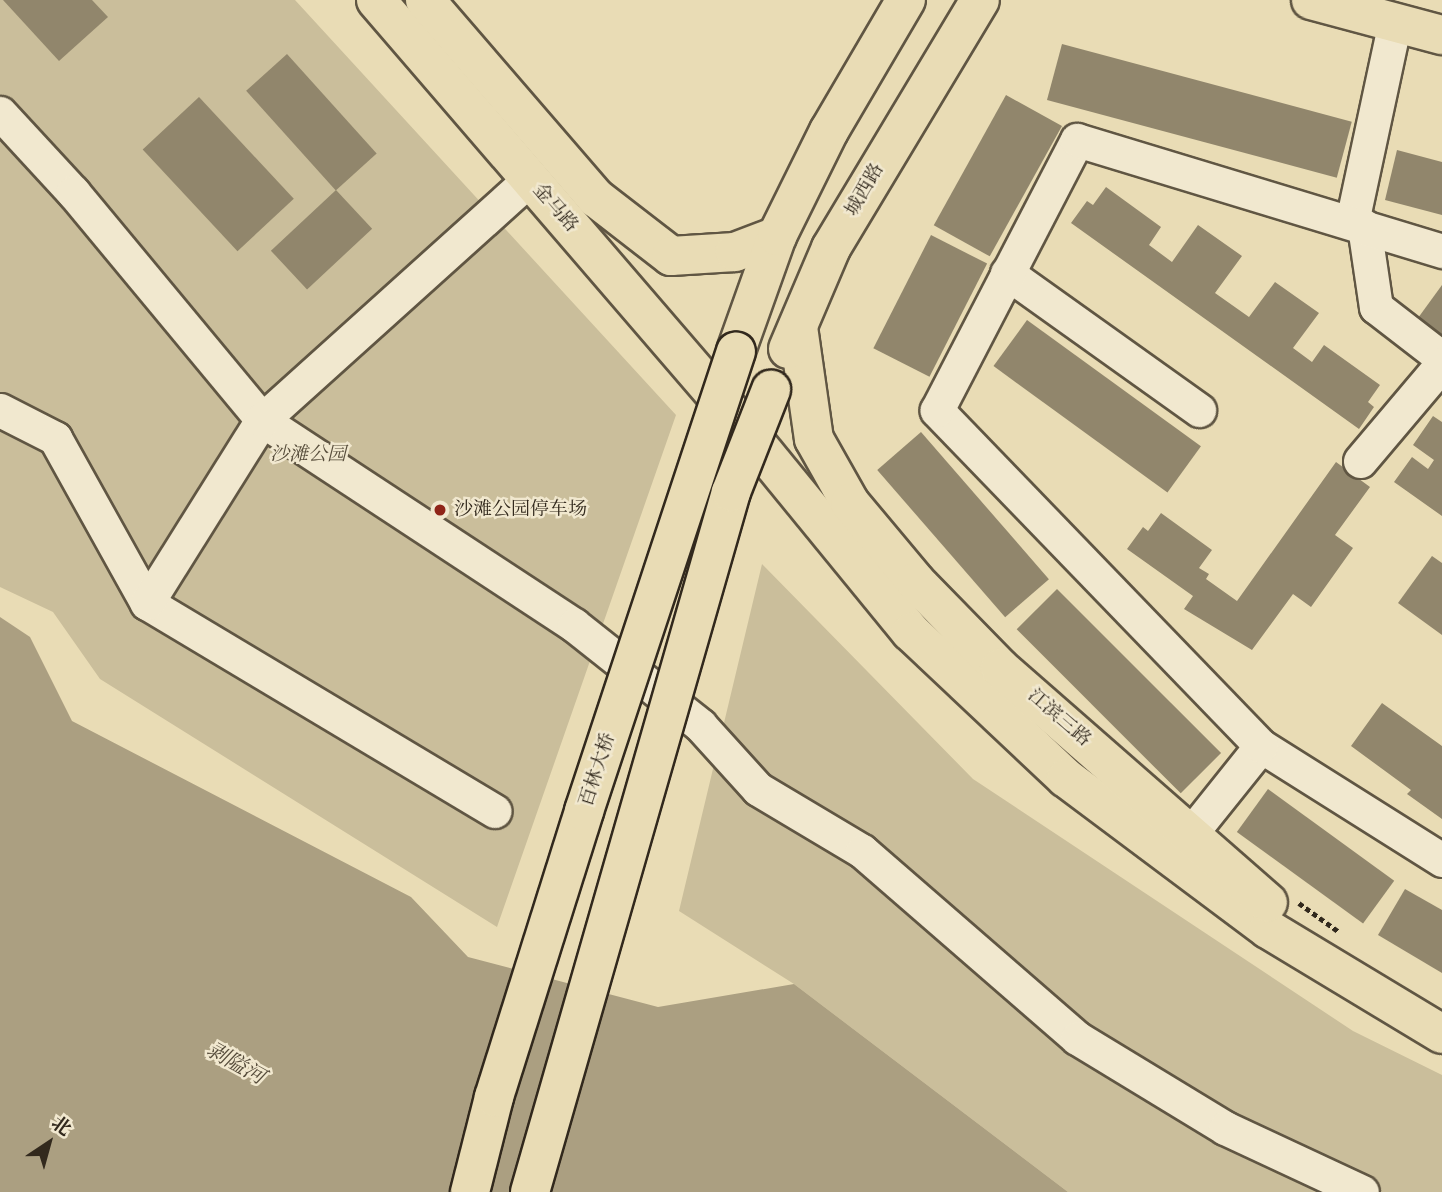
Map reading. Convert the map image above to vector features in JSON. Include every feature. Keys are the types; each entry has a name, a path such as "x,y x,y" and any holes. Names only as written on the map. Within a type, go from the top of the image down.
{"main road":[{"name":"金马路","path":"376,0 734,416"},
{"path":"425,0 596,198 671,256 735,252 778,236"},
{"name":"百林大桥","path":"470,1192 531,980 736,351 778,236 829,131 906,0"},
{"name":"城西路","path":"530,1192 731,492 831,248 980,0"},
{"path":"1311,0 1442,16"},
{"path":"1392,11 1442,35"},
{"name":"江滨三路","path":"798,327 814,439 850,503 916,582 1000,668 1192,832 1282,916 1442,1017"},
{"name":"江滨三路","path":"734,416 911,632 1066,778 1268,929 1442,1034"}],"street":[{"path":"1392,11 1358,224 1376,307 1442,358"},
{"path":"0,113 73,192 262,420 574,625 700,724 758,789 862,851 1077,1038 1225,1128 1362,1192"},
{"path":"1442,251 1077,139 937,410 1261,746 1442,860"},
{"path":"147,603 262,420 530,179"},
{"path":"1007,273 1199,410"},
{"path":"1360,461 1442,364"},
{"path":"0,410 55,438 147,603 495,811"},
{"path":"1192,832 1261,746"}],"path":[{"path":"1293,898 1346,937"}],"green space":[{"name":"沙滩公园","path":"0,0 295,0 676,415 497,927 100,679 53,612 0,587"},
{"path":"762,564 973,779 1353,1031 1442,1075 1442,1192 1068,1192 794,984 679,911"}],"water":[{"name":"剥隘河","path":"0,617 30,637 72,721 411,897 468,957 658,1007 794,984 1068,1192 0,1192"}],"building":[{"path":"3,0 92,0 108,17 59,61"},
{"path":"1062,44 1352,122 1337,178 1047,100"},
{"path":"287,54 377,154 336,190 246,91"},
{"path":"1006,95 1062,126 990,256 934,225"},
{"path":"199,97 294,199 237,251 143,150"},
{"path":"1397,150 1442,162 1442,215 1385,200"},
{"path":"1106,187 1161,227 1149,245 1172,262 1198,225 1242,256 1215,293 1249,317 1275,282 1319,313 1293,348 1312,362 1324,345 1380,385 1368,402 1374,407 1359,429 1071,223 1087,201 1093,205"},
{"path":"336,190 372,229 307,289 271,251"},
{"path":"931,235 987,264 929,377 873,348"},
{"path":"1442,285 1442,336 1418,318"},
{"path":"1027,320 1201,446 1167,492 993,366"},
{"path":"1433,416 1442,422 1442,516 1394,482 1412,457 1428,469 1434,460 1413,445"},
{"path":"921,432 1049,579 1005,617 877,470"},
{"path":"1336,462 1370,487 1335,535 1353,548 1311,607 1293,594 1252,650 1184,609 1193,596 1127,549 1143,527 1148,531 1161,513 1212,550 1199,568 1209,574 1206,579 1237,601"},
{"path":"1432,556 1442,563 1442,635 1398,603"},
{"path":"1057,589 1221,753 1181,793 1017,629"},
{"path":"1382,703 1442,746 1442,819 1407,794 1411,790 1351,746"},
{"path":"1268,789 1394,881 1363,924 1237,832"},
{"path":"1405,889 1442,910 1442,973 1378,935"}],"place":[{"name":"沙滩公园停车场","path":"440,510"}]}
